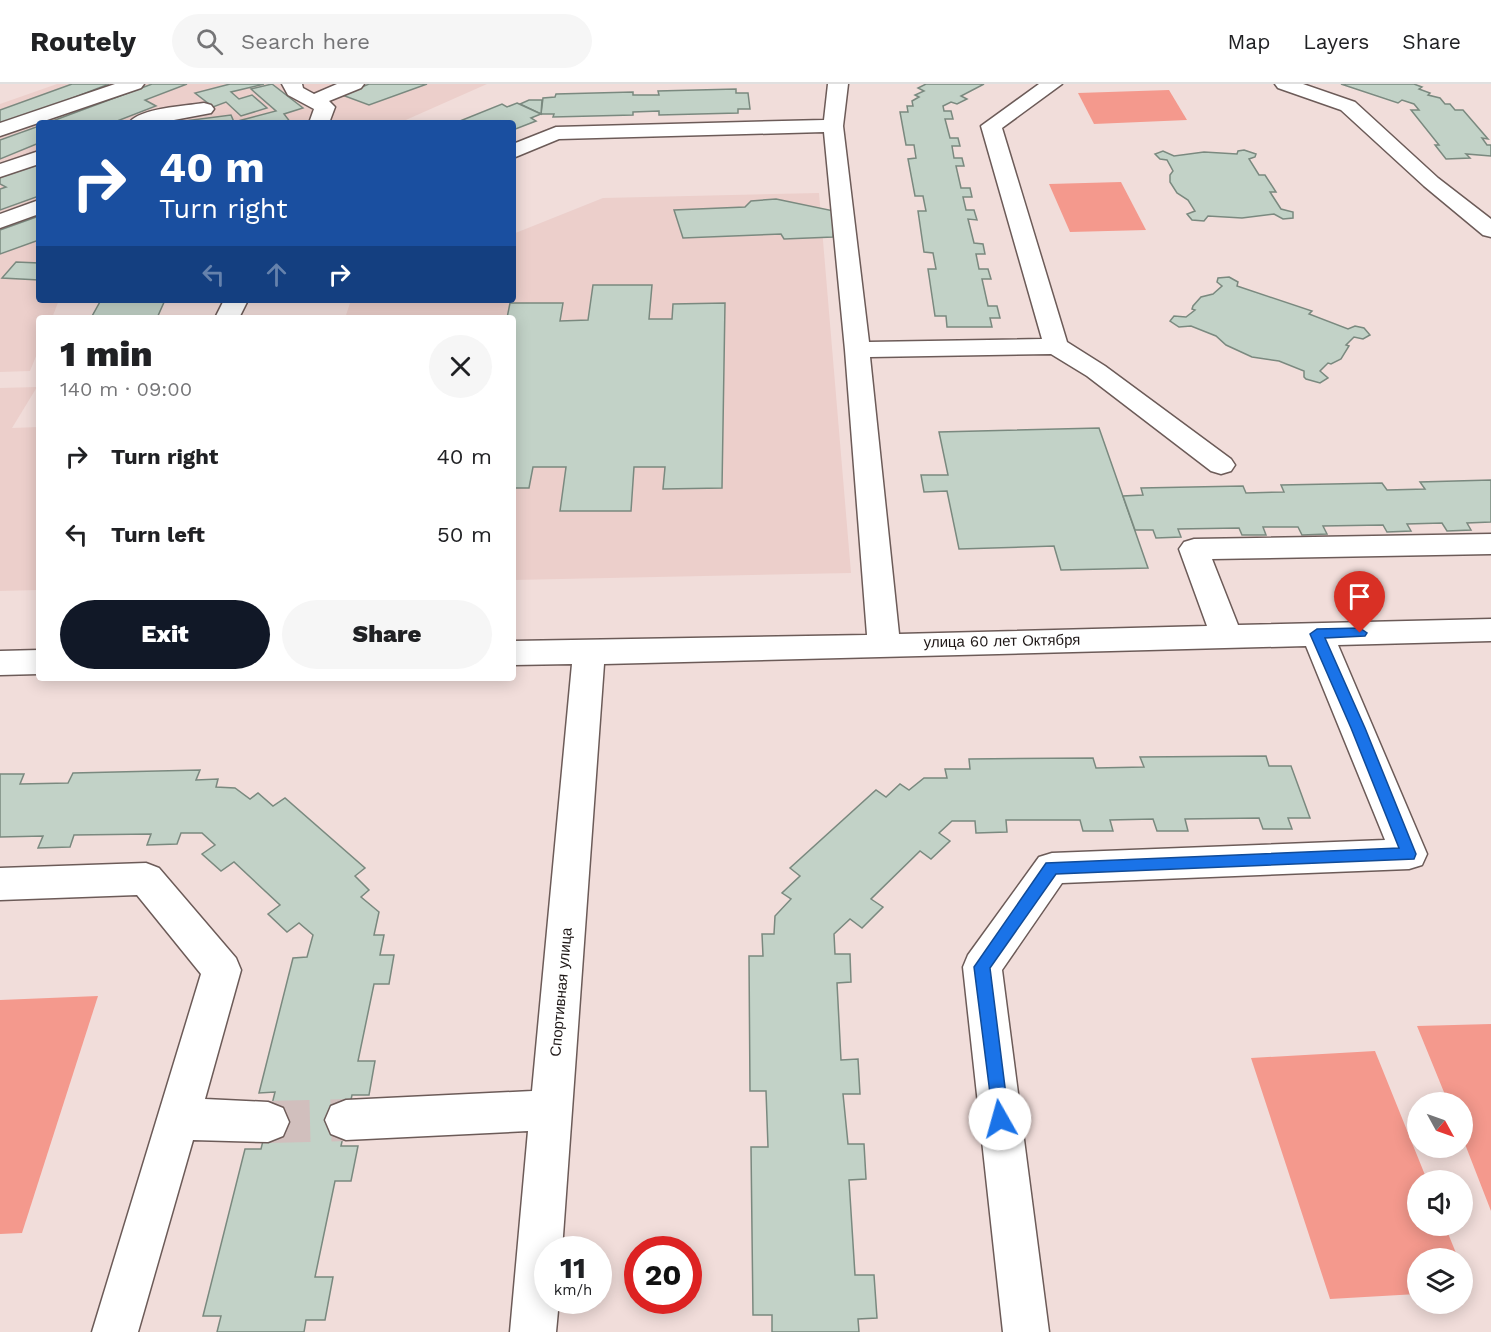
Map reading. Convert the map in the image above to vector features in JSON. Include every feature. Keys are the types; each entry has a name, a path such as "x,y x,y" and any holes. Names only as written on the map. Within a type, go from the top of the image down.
{"street":[{"path":"0,130 134,84"},
{"path":"292,84 295,91 324,107 320,120"},
{"path":"313,101 354,84"},
{"path":"838,84 833,126 857,350 884,644"},
{"path":"1052,84 991,126 1056,346"},
{"path":"1285,84 1348,106 1431,182 1491,230"},
{"path":"148,120 162,115 204,109"},
{"path":"516,151 556,133 833,126"},
{"path":"0,171 36,158"},
{"path":"0,221 36,208"},
{"path":"857,350 1056,346 1095,371 1221,465"},
{"path":"1226,636 1194,549 1491,544"},
{"name":"улица 60 лет Октября","path":"516,653 1491,630"},
{"path":"1026,1332 982,967 1052,868 1409,854 1317,634"},
{"name":"Спортивная улица","path":"533,1332 589,652"},
{"path":"0,663 36,662"},
{"path":"0,884 146,879 222,970 115,1332"},
{"path":"346,1120 551,1110"},
{"path":"178,1119 268,1122"}],"shaded area":[{"path":"57,84 487,84 406,120 36,120 36,303 58,303 53,315 36,315 36,356 30,371 0,372 0,104"},
{"path":"1169,90 1187,120 1094,124 1078,93"},
{"path":"1121,182 1146,230 1070,232 1049,184"},
{"path":"819,193 851,573 516,580 516,315 346,315 350,303 516,303 516,233 603,198"},
{"path":"36,387 12,428 36,427 36,590 0,591 0,388"},
{"path":"98,996 22,1233 0,1234 0,1000"},
{"path":"1491,1024 1491,1211 1470,1158 1473,1158 1473,1092 1444,1092 1417,1026"},
{"path":"1375,1051 1407,1130 1407,1158 1418,1158 1423,1170 1407,1170 1407,1236 1449,1236 1454,1248 1407,1248 1407,1295 1330,1299 1251,1058"}],"building":[{"path":"72,84 109,84 0,126 0,110"},
{"path":"152,84 187,84 145,100 156,106 120,120 55,120"},
{"path":"230,84 264,84 231,92 239,99 252,95 267,108 241,116 226,102 213,107 195,93"},
{"path":"272,84 303,108 284,114 289,120 242,120 276,111 251,89"},
{"path":"369,84 427,84 369,105 342,95"},
{"path":"926,84 984,84 961,96 967,99 957,104 951,102 943,106 944,111 951,111 953,119 945,119 950,138 958,138 960,146 952,146 954,158 962,158 964,166 956,166 961,188 970,188 972,197 963,197 966,210 974,210 977,220 968,219 974,243 983,244 985,254 976,254 979,269 988,269 991,279 982,279 988,306 997,306 1000,318 990,318 992,327 947,327 946,316 935,316 928,269 936,269 933,253 924,252 918,211 926,211 923,196 915,196 908,159 916,158 914,145 906,145 900,112 908,112 907,106 913,106 912,101 919,97 915,95 924,91 918,88"},
{"path":"1341,84 1414,84 1422,87 1419,89 1430,93 1428,95 1440,98 1455,110 1463,110 1488,139 1482,138 1487,145 1491,145 1491,156 1466,154 1470,158 1446,159 1435,145 1439,145 1411,110 1419,110 1414,104 1402,100 1398,103"},
{"path":"736,89 736,93 748,93 750,109 738,109 738,113 659,115 659,111 633,112 633,115 553,117 554,114 541,114 543,98 555,97 556,94 633,92 633,95 659,95 658,91"},
{"path":"529,100 542,100 541,114 520,104"},
{"path":"517,103 541,114 531,118 536,121 516,129 516,120 462,120 502,104 507,107"},
{"path":"231,115 233,120 192,120"},
{"path":"36,127 36,144 0,159 0,140"},
{"path":"1244,150 1256,154 1255,157 1249,159 1259,175 1265,175 1276,192 1270,192 1281,209 1293,212 1293,218 1283,219 1274,214 1242,218 1208,216 1204,221 1192,220 1187,214 1195,211 1188,200 1177,193 1170,182 1170,175 1173,171 1167,160 1160,159 1155,154 1163,151 1174,156 1204,152 1237,154 1238,151"},
{"path":"36,162 36,197 0,210 0,189 6,187 0,184 0,176"},
{"path":"776,199 834,211 833,237 784,239 781,234 683,238 674,210 745,207 751,201"},
{"path":"36,217 36,241 0,254 0,230"},
{"path":"16,262 36,263 36,280 2,278"},
{"path":"1229,277 1238,282 1237,286 1312,311 1309,314 1348,329 1355,326 1364,328 1370,335 1363,339 1354,337 1346,345 1349,346 1341,359 1331,364 1328,363 1320,371 1328,378 1320,383 1306,379 1304,371 1279,361 1252,357 1226,345 1216,336 1191,326 1179,327 1170,321 1174,316 1186,317 1195,310 1192,309 1193,306 1201,297 1213,294 1222,286 1217,282 1218,278"},
{"path":"593,285 652,285 649,319 672,319 673,304 725,303 722,488 663,489 665,467 634,467 631,511 560,511 566,467 533,467 529,488 516,488 516,315 508,315 510,303 563,303 560,321 588,320"},
{"path":"99,303 164,303 158,315 93,315"},
{"path":"1099,428 1148,568 1061,570 1054,546 959,549 947,491 924,492 921,475 948,475 939,432"},
{"path":"1491,480 1491,522 1467,523 1471,530 1447,531 1442,523 1407,524 1411,531 1387,532 1383,525 1323,526 1327,534 1302,535 1298,527 1263,527 1266,535 1242,535 1239,528 1178,529 1181,537 1156,538 1153,530 1135,530 1123,496 1143,495 1141,488 1243,486 1246,493 1284,492 1281,485 1382,483 1387,490 1425,489 1420,482"},
{"path":"1266,756 1269,766 1291,766 1310,818 1288,818 1292,829 1263,829 1259,818 1185,819 1188,831 1157,831 1153,819 1110,820 1113,831 1083,831 1080,820 1006,820 1007,832 976,833 975,821 952,821 939,833 950,841 931,859 920,851 871,899 883,907 862,928 850,919 834,934 835,954 850,954 851,982 837,983 841,1060 858,1059 860,1094 843,1094 848,1144 864,1144 866,1179 849,1180 855,1275 874,1275 877,1318 858,1319 859,1332 772,1332 772,1315 753,1315 751,1147 768,1147 766,1091 750,1091 749,956 763,956 762,934 774,934 775,916 791,899 782,893 800,876 790,868 876,790 886,797 900,784 909,790 924,778 947,778 945,769 970,769 969,759 1093,758 1096,768 1144,767 1140,757"},
{"path":"200,770 196,780 218,779 216,787 235,788 250,799 258,793 273,806 285,798 365,868 355,876 369,890 361,897 379,912 374,935 384,935 380,955 394,955 389,984 374,984 358,1061 375,1061 369,1095 352,1095 341,1146 358,1146 351,1181 335,1181 315,1277 333,1277 325,1320 306,1320 304,1332 217,1332 221,1316 203,1316 245,1149 261,1149 275,1092 259,1093 293,958 307,957 313,935 299,923 287,932 268,914 280,905 234,862 221,871 202,854 215,845 202,833 181,833 177,844 147,845 151,834 74,835 70,847 38,848 43,836 0,837 0,774 24,774 20,784 68,783 73,773"}],"tunnel":[{"path":"268,1122 346,1120"}],"route":[{"path":"1000,1119 982,967 1052,868 1409,854 1317,634 1360,633"}]}
